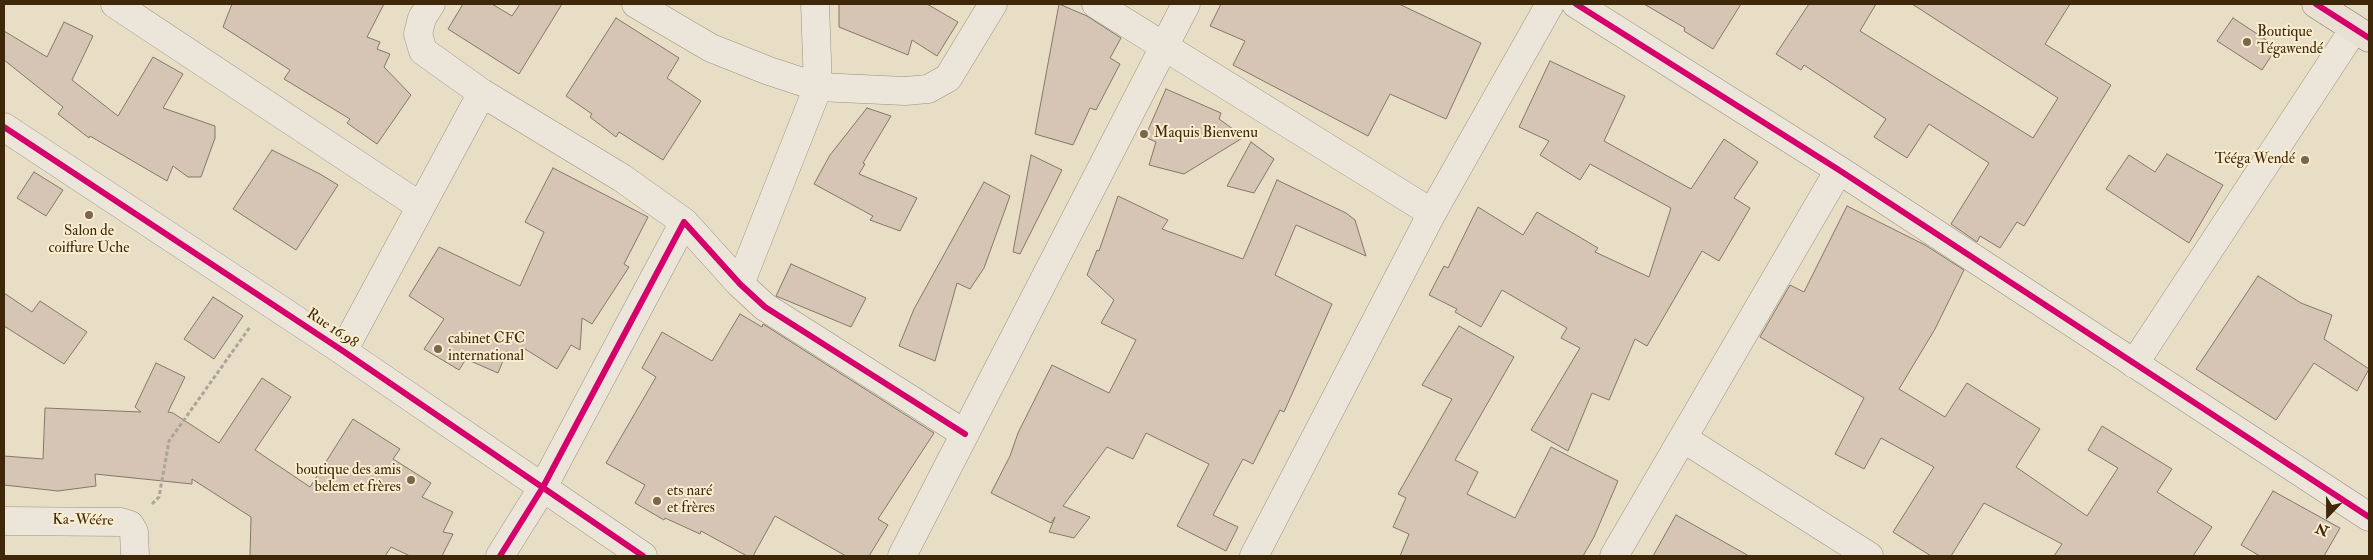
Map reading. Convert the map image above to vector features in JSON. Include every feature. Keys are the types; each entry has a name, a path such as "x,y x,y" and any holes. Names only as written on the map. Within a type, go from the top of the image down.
{"highway":[{"path":"2316,4 2362,34"}],"street":[{"path":"116,4 420,206"},
{"path":"431,4 422,18 418,34 423,51 482,92 622,178 684,222 740,284 765,306 965,434"},
{"path":"636,4 711,48 769,72 818,87 906,91 928,89 948,78 992,4"},
{"path":"740,284 818,87 815,4"},
{"path":"1096,4 1432,214"},
{"path":"902,556 1186,4"},
{"path":"1254,556 1432,214 1550,4"},
{"path":"1576,4 1839,170 2369,517"},
{"path":"2134,364 2362,34"},
{"path":"343,351 482,92"},
{"name":"Rue 16.98","path":"4,127 343,351 643,556"},
{"path":"1614,556 1684,439 1839,170"},
{"path":"500,556 543,487 684,222"},
{"path":"1684,439 1869,556"},
{"name":"Ka-Wéére","path":"4,521 121,522 130,525 134,532 135,556"}],"path":[{"path":"130,525 159,497 169,442 268,301"}],"building":[{"path":"232,4 384,4 367,37 380,42 377,49 390,54 384,67 411,95 377,144 347,123 350,119 284,79 290,70 223,27"},
{"path":"463,4 492,4 512,16 520,4 562,4 519,74 448,29"},
{"path":"839,4 927,4 958,22 937,56 912,40 908,55 839,27"},
{"path":"1059,4 1087,16 1121,38 1110,58 1120,64 1096,110 1090,108 1073,145 1035,134"},
{"path":"1221,4 1399,4 1481,43 1446,119 1390,94 1368,136 1233,65 1245,41 1210,26"},
{"path":"1644,4 1741,4 1713,49 1684,31 1685,28"},
{"path":"1809,4 1876,4 1860,31 2033,138 2058,98 1912,4 2070,4 2045,44 2111,85 2024,226 2017,222 2000,248 1980,236 1977,242 1951,224 1989,163 1929,124 1907,158 1874,137 1886,119 1804,65 1801,70 1776,54"},
{"path":"616,18 679,58 667,78 701,101 663,160 619,132 616,137 590,117 592,114 566,96"},
{"path":"2233,18 2277,47 2262,70 2217,41"},
{"path":"64,22 93,36 72,80 118,116 153,57 183,74 163,108 215,126 215,138 201,177 188,177 173,166 167,181 90,136 89,138 58,114 63,107 4,60 4,31 47,57"},
{"path":"1550,61 1625,96 1604,141 1691,189 1724,139 1758,162 1734,198 1750,208 1719,261 1702,251 1647,346 1635,339 1609,400 1592,393 1568,451 1531,430 1580,348 1561,338 1567,328 1502,290 1481,327 1455,312 1457,309 1429,295 1444,266 1448,268 1478,207 1523,235 1537,212 1598,248 1595,252 1649,277 1671,208 1590,164 1580,180 1540,155 1549,141 1519,127"},
{"path":"1166,89 1221,113 1219,119 1244,137 1184,174 1149,165 1156,142 1145,137"},
{"path":"867,108 891,116 863,163 865,164 859,174 917,198 900,231 870,220 873,216 814,184 830,155"},
{"path":"1251,142 1274,159 1254,193 1227,186"},
{"path":"272,150 338,185 296,250 233,209"},
{"path":"2167,154 2223,185 2189,243 2106,189 2129,155 2155,172"},
{"path":"1031,155 1062,170 1020,254 1013,252"},
{"path":"553,168 648,217 624,264 629,267 592,324 582,318 580,350 571,345 557,369 522,347 516,355 507,351 498,373 466,359 459,370 424,349 444,319 409,296 439,247 520,286 544,232 525,222"},
{"path":"34,172 63,190 46,216 17,198"},
{"path":"1277,180 1346,213 1355,220 1366,256 1296,225 1275,275 1332,304 1284,412 1280,410 1253,464 1243,459 1213,515 1238,527 1226,551 1177,526 1209,464 1146,433 1133,459 1107,447 1063,506 1090,517 1074,538 1049,532 1055,517 1051,523 991,493 1052,365 1109,393 1136,340 1101,323 1114,300 1087,275 1097,250 1099,251 1118,196 1168,220 1162,229 1243,259"},
{"path":"984,182 1010,196 984,268 970,289 957,283 935,361 899,346 914,309"},
{"path":"1847,206 1925,245 1964,270 1935,329 1899,389 1945,417 1967,383 2040,429 2016,467 2087,516 2118,468 2088,450 2102,426 2172,469 2157,492 2212,527 2193,556 2054,556 2062,544 1984,503 1951,556 1931,556 1893,532 1934,467 1881,438 1864,469 1835,454 1864,398 1760,337 1790,285 1804,292"},
{"path":"791,264 866,298 851,327 776,296"},
{"path":"2258,276 2301,303 2332,315 2324,339 2369,369 2357,391 2314,363 2276,420 2196,369"},
{"path":"4,293 32,312 40,301 87,332 64,364 4,326"},
{"path":"213,297 243,316 214,359 184,339"},
{"path":"740,314 762,327 763,324 934,433 878,519 888,525 869,556 846,556 775,516 753,556 747,556 701,531 700,534 665,518 664,520 635,503 645,485 606,463 656,377 642,368 662,332 712,361"},
{"path":"1459,326 1514,357 1455,460 1478,472 1467,494 1515,518 1551,447 1618,481 1594,537 1583,556 1400,556 1409,534 1393,527 1406,498 1398,494 1452,399 1422,385"},
{"path":"156,363 185,377 168,412 173,413 219,443 262,378 291,397 255,450 310,487 353,419 400,449 393,459 431,483 422,497 453,512 443,532 453,534 442,556 410,556 391,547 385,556 250,556 251,517 192,479 192,484 95,474 96,486 58,491 4,485 4,456 43,459 45,408 141,412 135,407"},
{"path":"2273,491 2340,528 2324,556 2260,556 2241,545"},
{"path":"1676,515 1749,556 1653,556"}],"cycle path":[{"path":"1576,4 1839,170 2369,517"},
{"path":"2316,4 2369,38"},
{"path":"4,127 343,351 643,556"},
{"path":"500,556 543,487 684,222 740,284 765,307 965,434"}],"place":[{"name":"Boutique Tégawendé","path":"2247,42"},
{"name":"Maquis Bienvenu","path":"1144,134"},
{"name":"Tééga Wendé","path":"2305,160"},
{"name":"Salon de coiffure Uche","path":"89,215"},
{"name":"cabinet CFC international","path":"438,349"},
{"name":"boutique des amis belem et frères","path":"411,480"},
{"name":"ets naré et frères","path":"657,501"}]}
